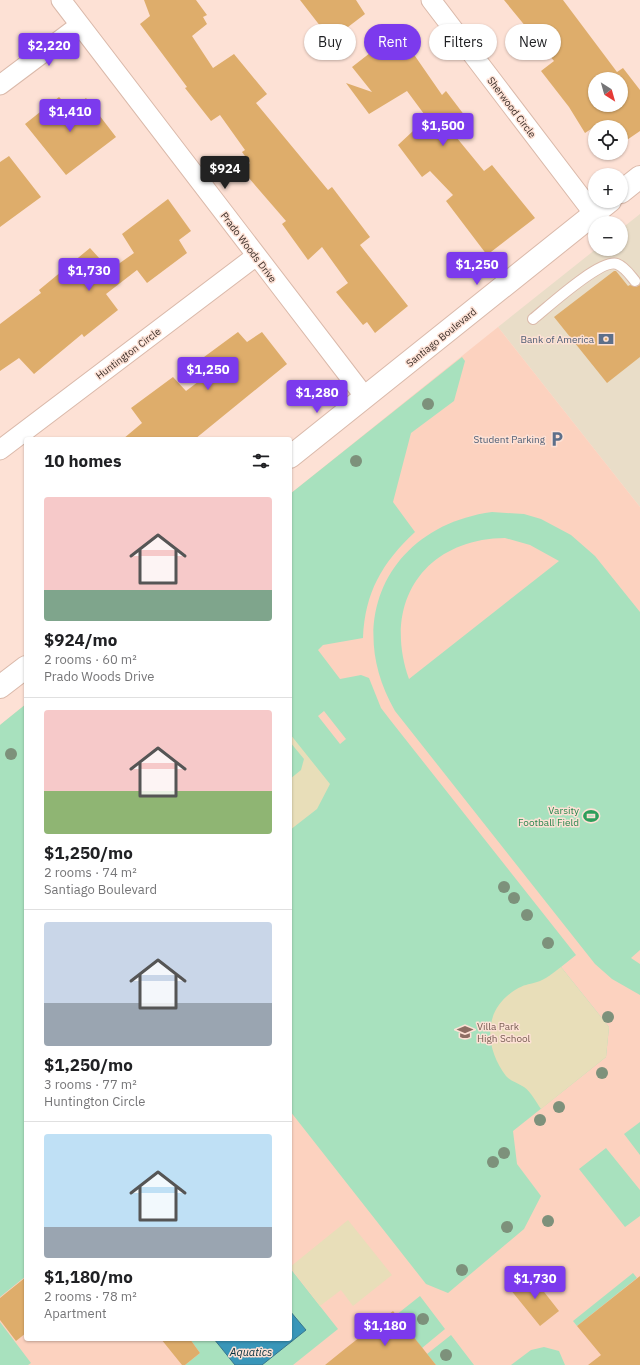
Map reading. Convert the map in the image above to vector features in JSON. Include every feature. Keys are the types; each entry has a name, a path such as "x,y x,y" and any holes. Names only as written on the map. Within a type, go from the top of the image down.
{"street":[{"name":"Prado Woods Drive","path":"62,0 365,397"},
{"name":"Sherwood Circle","path":"431,0 588,191"},
{"path":"0,85 80,25"},
{"path":"628,186 640,177"},
{"name":"Santiago Boulevard","path":"292,455 602,208"},
{"name":"Huntington Circle","path":"0,450 256,256"},
{"path":"0,687 24,669"}],"lane":[{"path":"534,319 592,271 607,264 617,264 623,267 635,281"}],"shaded area":[{"path":"640,214 640,507 498,327 588,255 628,256 628,223"},
{"name":"Villa Park High School","path":"498,327 640,507 640,1365 0,1365 0,725 24,706 24,1341 292,1341 292,492"}],"green space":[{"path":"462,357 465,361 454,401 411,433 393,502 415,532 393,555 377,579 367,606 363,638 323,645 318,650 340,679 361,675 369,678 381,708 576,955 561,967 609,1027 606,1057 513,1131 517,1164 541,1196 524,1229 448,1293 426,1284 292,1114 292,492","holes":["324,711 346,739 340,744 318,716"]},
{"path":"492,512 524,514 541,519 571,535 595,556 640,612 640,950 631,958 640,964 640,995 612,979 595,964 395,711 380,677 374,644 376,612 385,583 402,557 426,536 456,521","holes":["505,538 530,545 559,561 409,679 402,651 401,625 406,601 416,580 432,563 452,550 477,541"]},
{"path":"24,706 24,1278 0,1297 0,725"},
{"path":"640,1122 640,1155 624,1134"},
{"path":"606,1148 640,1190 640,1216 625,1227 579,1169"},
{"path":"292,1271 338,1329 293,1365 185,1365 200,1353 191,1341 292,1341"},
{"path":"633,1273 637,1278 577,1326 573,1321"},
{"path":"420,1296 445,1329 422,1348 396,1315"},
{"path":"0,1322 31,1363 28,1365 0,1365"},
{"path":"451,1335 474,1365 436,1365 427,1354"},
{"path":"544,1347 559,1351 565,1365 511,1365 531,1350"}],"sand":[{"path":"292,736 330,784 317,809 292,828 292,777 301,770 304,759 292,744"},
{"path":"561,967 609,1027 606,1057 541,1109 527,1089 506,1076 494,1054 490,1030 492,1019 497,1008 504,999 518,988 543,980"},
{"path":"348,1220 392,1275 353,1306 341,1290 320,1306 292,1270 292,1265"}],"water":[{"name":"Aquatics","path":"292,1313 306,1330 262,1365 235,1365 216,1341 292,1341"}],"building":[{"path":"144,0 196,0 207,15 203,17 207,24 192,36 213,68 234,54 267,94 256,103 328,190 332,187 370,237 360,245 408,306 375,333 367,322 363,325 336,292 348,283 322,247 308,260 282,224 286,221 242,170 250,163 242,152 245,150 220,115 211,121 185,88 187,87 140,24 150,16"},
{"path":"300,0 356,0 365,14 352,24 319,24"},
{"path":"504,0 563,0 617,72 588,72 588,112 628,112 628,74 640,90 640,131 628,139 628,120 588,120 588,131 585,133 569,107 541,71 554,61 553,60 561,60 561,24 524,24"},
{"path":"364,58 364,60 418,60 442,95 446,91 468,120 452,132 484,171 492,165 535,218 487,255 446,201 453,195 430,171 422,177 398,145 427,118 407,91 369,114 346,83 372,92 352,67"},
{"path":"623,68 626,72 617,72"},
{"path":"59,97 71,109 86,98 116,137 66,175 25,124"},
{"path":"9,156 41,197 0,227 0,162"},
{"path":"168,199 191,231 179,240 187,253 147,283 137,270 106,294 118,310 84,337 82,334 34,374 19,358 0,371 0,324 41,293 39,290 90,248 110,270 134,253 122,234"},
{"name":"Bank of America","path":"616,271 628,286 630,285 636,287 640,285 640,357 607,383 554,317"},
{"path":"238,332 247,342 262,332 287,364 197,437 125,437 142,423 131,408 173,377 186,391 215,369 204,357"},
{"path":"530,1274 559,1311 540,1326 510,1289"},
{"path":"640,1276 640,1365 588,1365 601,1355 577,1326"},
{"path":"24,1279 24,1335 16,1341 0,1320 0,1298"},
{"path":"393,1311 436,1365 325,1365 346,1348"},
{"path":"163,1341 191,1341 200,1353 185,1365 182,1365"}],"place":[{"name":"Bank of America","path":"606,339"},
{"name":"Student Parking","path":"557,439"},
{"name":"Varsity Football Field","path":"591,816"},
{"name":"Villa Park High School","path":"465,1032"}]}
